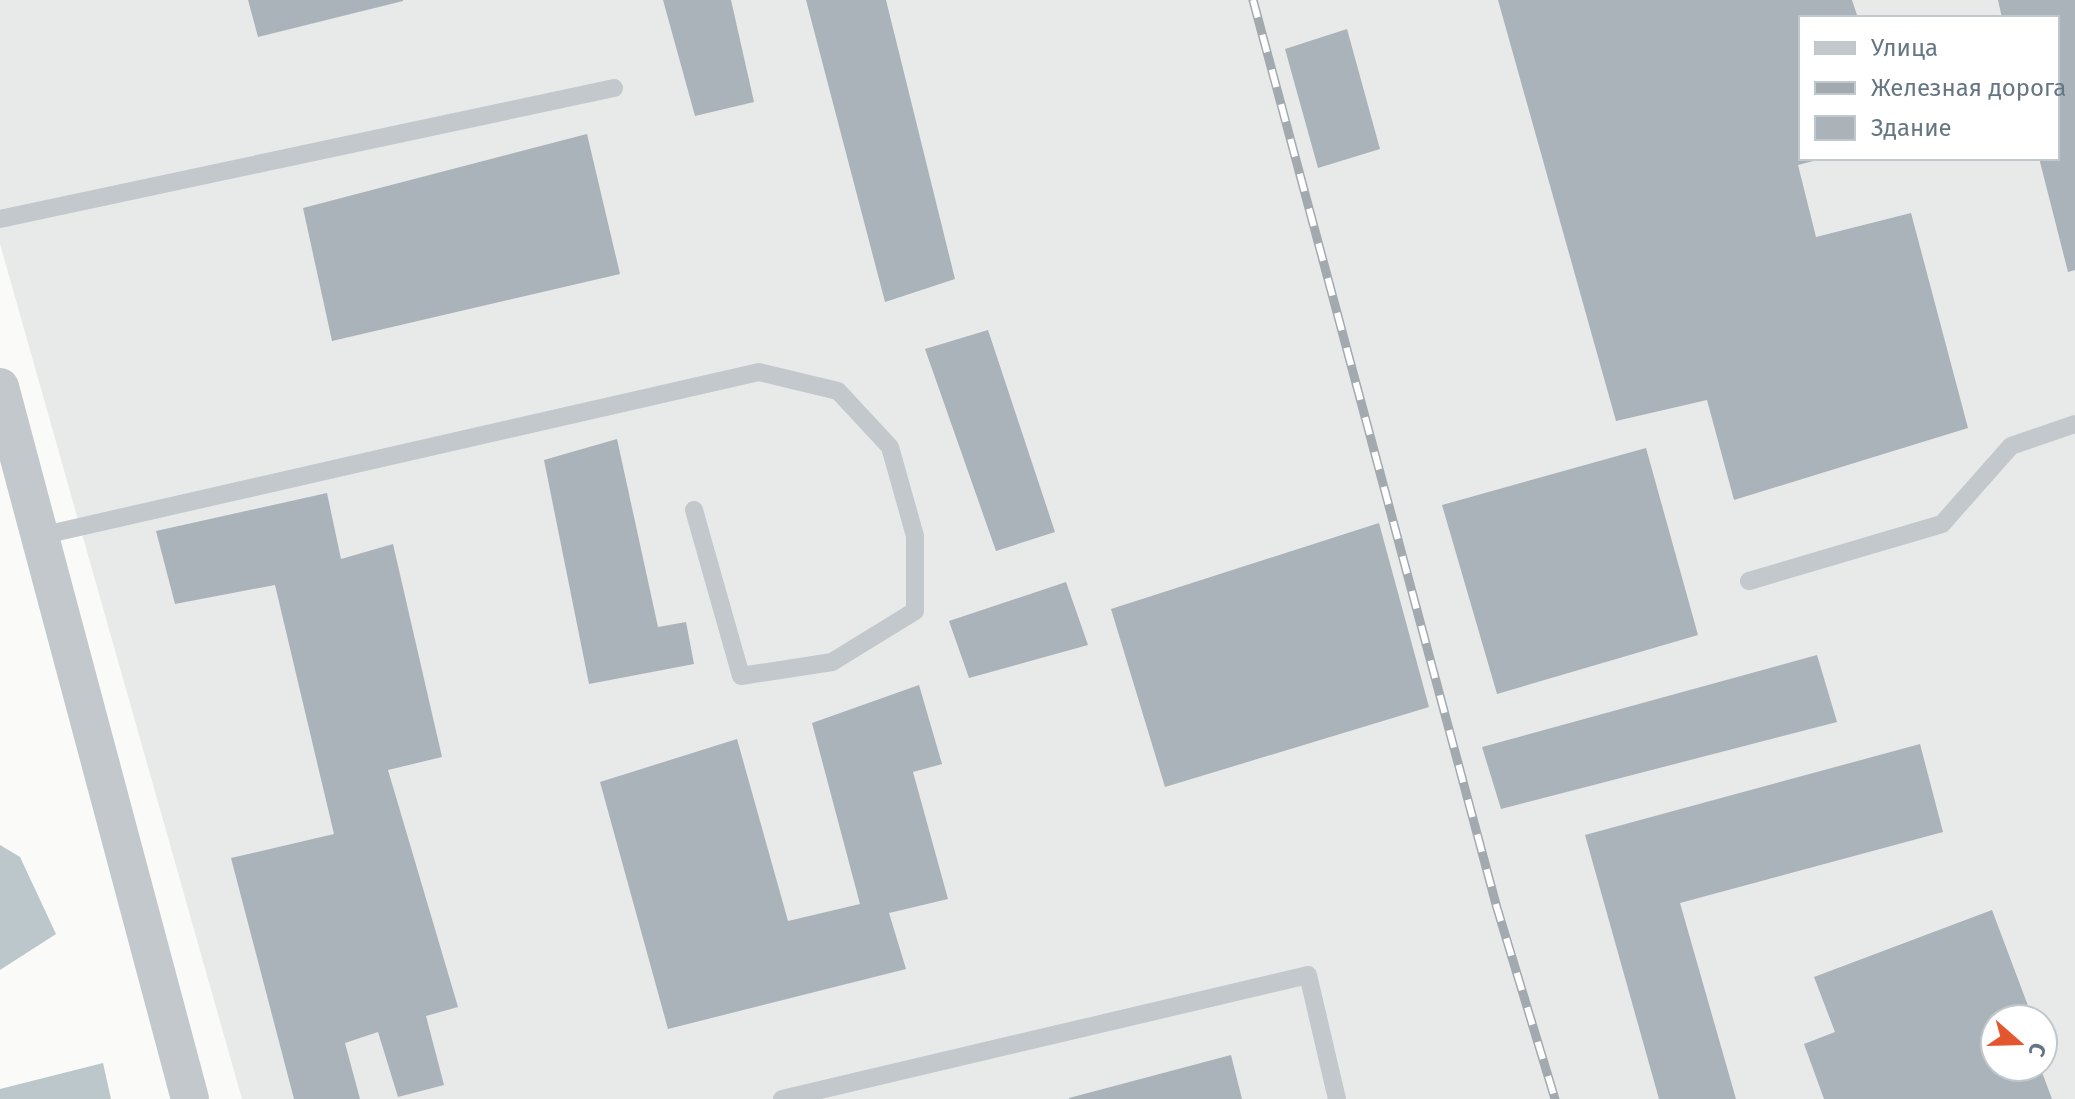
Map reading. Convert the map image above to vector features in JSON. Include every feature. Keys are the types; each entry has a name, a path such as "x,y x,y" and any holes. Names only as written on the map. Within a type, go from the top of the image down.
{"street":[{"path":"0,387 190,1099"}],"lane":[{"path":"0,219 614,88"},
{"path":"40,536 759,372 838,391 890,447 915,536 915,611 832,662 741,676 694,510"},
{"path":"1749,581 1942,524 2011,446 2075,424"},
{"path":"782,1099 1308,975 1337,1099"}],"shaded area":[{"path":"0,0 2075,0 2075,1099 242,1099 0,244"},
{"path":"0,845 20,857 56,934 0,970"},
{"path":"103,1063 111,1099 0,1099 0,1089"}],"building":[{"path":"248,0 403,0 403,1 258,37"},
{"path":"663,0 731,0 754,102 695,116"},
{"path":"806,0 886,0 955,279 885,302"},
{"path":"1498,0 1852,0 1857,16 1799,16 1799,160 1817,160 1798,165 1816,237 1911,213 1968,428 1734,500 1707,400 1616,421"},
{"path":"1998,0 2075,0 2075,270 2068,272 2040,160 2059,160 2059,16 2002,16"},
{"path":"1347,29 1380,149 1318,168 1285,49"},
{"path":"587,134 620,274 332,341 303,208"},
{"path":"988,330 1055,532 996,551 925,349"},
{"path":"617,439 658,627 686,622 694,664 589,684 544,460"},
{"path":"1646,448 1698,635 1497,694 1442,505"},
{"path":"327,493 341,559 393,544 442,757 388,770 458,1007 426,1016 444,1085 398,1097 378,1032 345,1043 360,1099 294,1099 231,858 334,834 275,585 175,604 156,531"},
{"path":"1379,523 1429,707 1165,787 1111,609"},
{"path":"1066,582 1088,645 969,678 949,621"},
{"path":"1817,655 1837,722 1501,809 1482,747"},
{"path":"919,685 942,764 913,772 948,899 889,913 906,969 668,1029 600,782 737,739 788,921 860,904 812,723"},
{"path":"1920,744 1943,832 1680,903 1736,1099 1659,1099 1585,835"},
{"path":"1992,910 2027,1003 1979,1003 1979,1083 2046,1083 2052,1099 1824,1099 1804,1044 1835,1032 1814,977"},
{"path":"1231,1055 1242,1099 1069,1099 1069,1098"}],"railway":[{"path":"1253,0 1497,908 1555,1099"}]}
